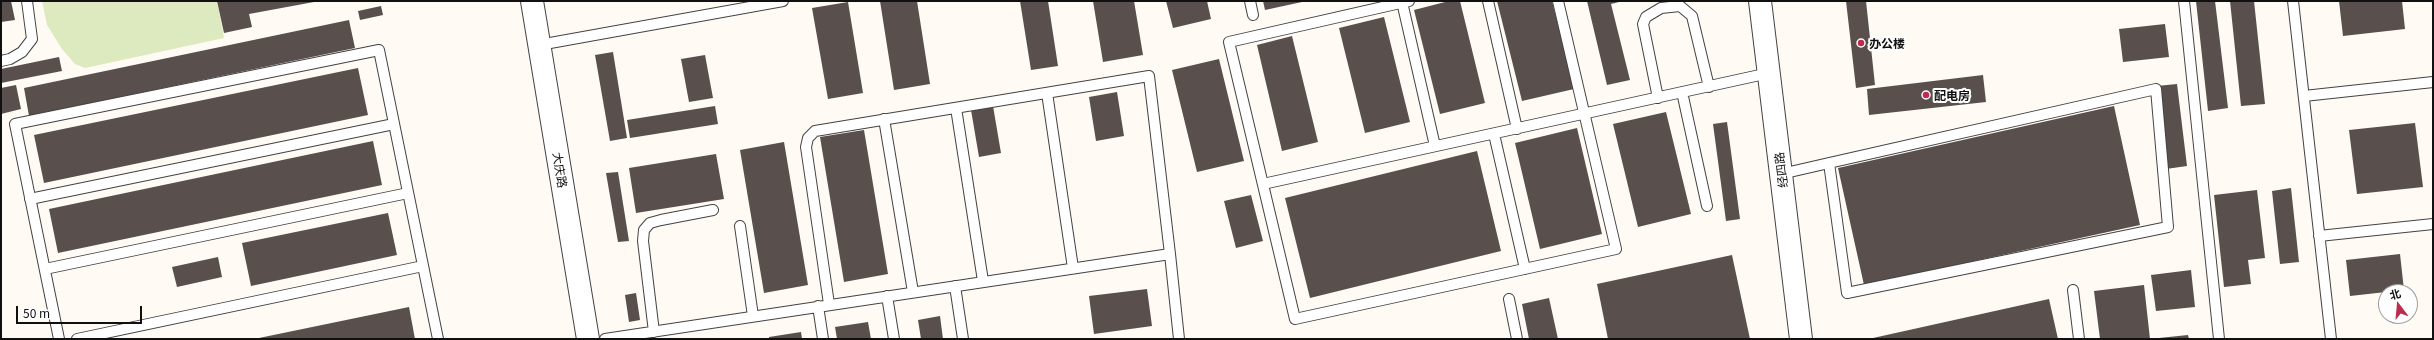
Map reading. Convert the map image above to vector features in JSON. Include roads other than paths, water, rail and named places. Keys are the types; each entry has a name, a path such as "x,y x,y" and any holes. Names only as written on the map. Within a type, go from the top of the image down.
{"street":[{"name":"大庆路","path":"532,1 588,339"},
{"name":"经四路","path":"1760,1 1801,339"}],"lane":[{"path":"1,61 10,59 22,52 32,39 27,1"},
{"path":"539,45 783,1"},
{"path":"1250,1 1253,15"},
{"path":"1488,1 1517,128"},
{"path":"1435,146 1405,2 1229,42 1295,319 1616,249 1558,1"},
{"path":"2184,1 2219,339"},
{"path":"2293,1 2331,339"},
{"path":"1658,98 1643,24 1646,17 1661,8 1680,6 1692,16 1709,87"},
{"path":"59,339 15,124 378,50 438,339"},
{"path":"1263,184 1769,74"},
{"path":"829,304 806,147 808,138 815,131 1149,76 1179,339"},
{"path":"2304,96 2433,82"},
{"path":"1781,174 1829,163 2156,90 2168,226 1847,293 1829,163"},
{"path":"1682,92 1707,206"},
{"path":"1047,93 1073,268"},
{"path":"956,108 983,281"},
{"path":"884,119 913,292"},
{"path":"30,199 394,124"},
{"path":"1494,134 1525,269"},
{"path":"45,269 408,193"},
{"path":"654,332 643,241 644,230 650,223 713,210"},
{"path":"2319,236 2433,224"},
{"path":"740,226 753,316"},
{"path":"605,339 829,304 1170,254"},
{"path":"77,339 423,266"},
{"path":"955,286 963,339"},
{"path":"2073,290 2079,339"},
{"path":"888,296 894,339"},
{"path":"1509,299 1517,339"},
{"path":"818,306 823,339"}],"place":[{"name":"办公楼","path":"1861,43"},
{"name":"配电房","path":"1926,95"}]}
